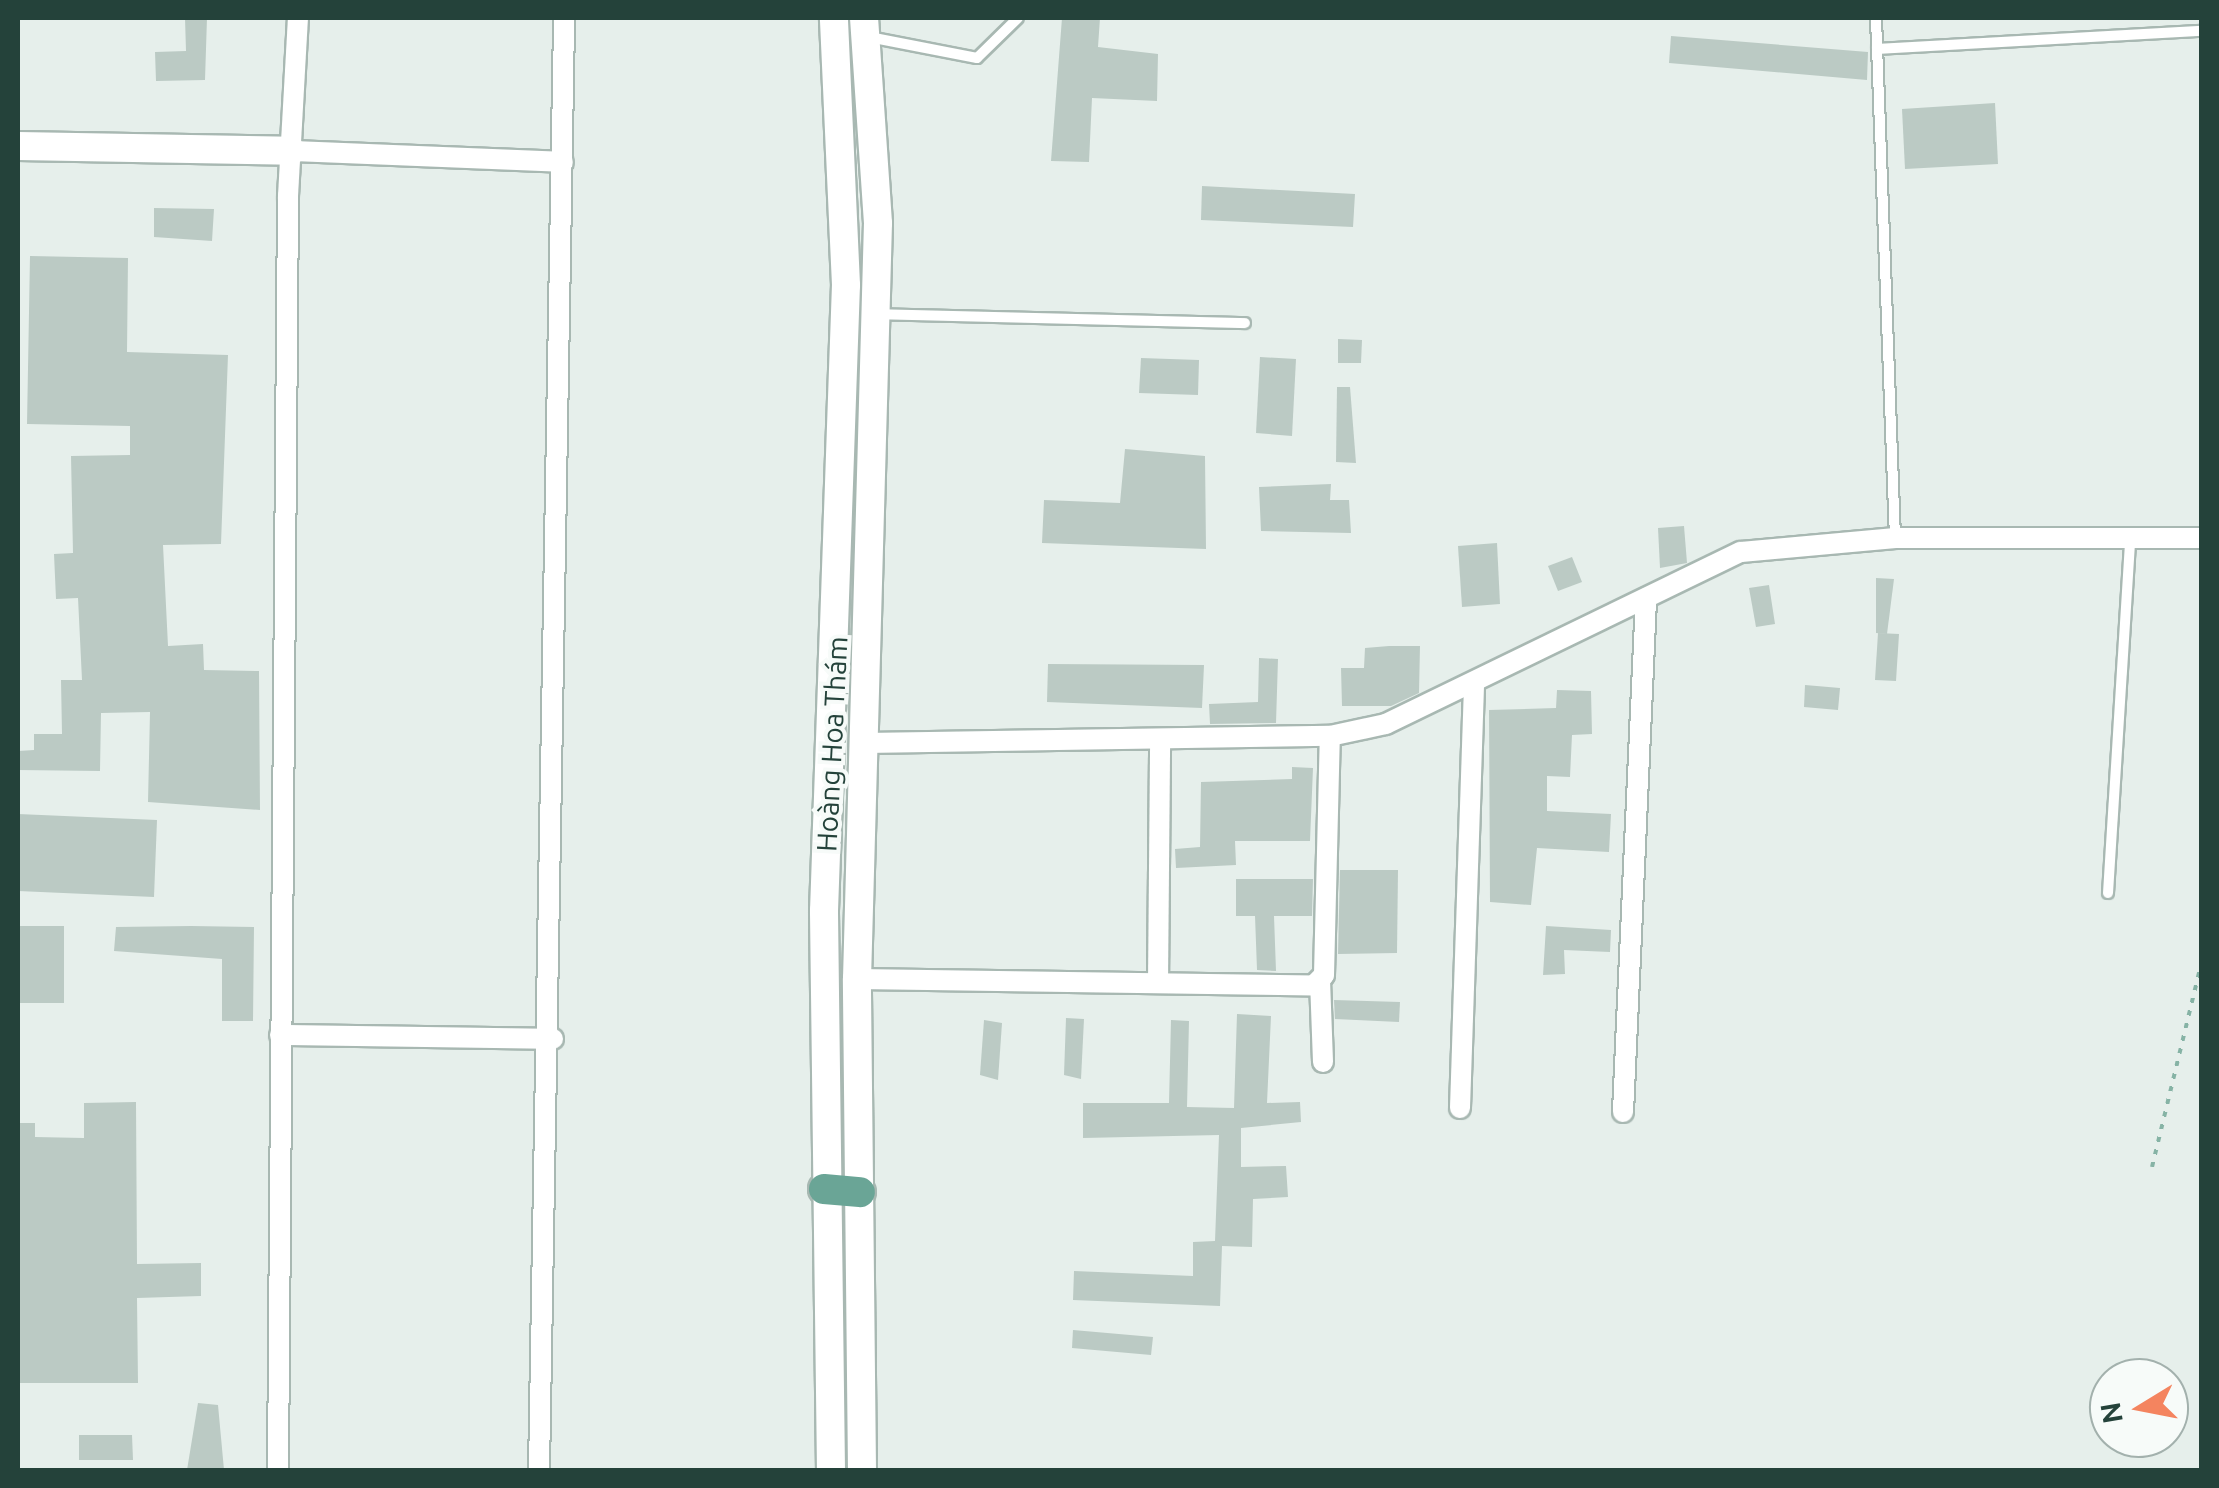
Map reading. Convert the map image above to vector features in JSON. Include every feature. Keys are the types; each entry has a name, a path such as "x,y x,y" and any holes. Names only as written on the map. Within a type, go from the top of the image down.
{"main road":[{"name":"Hoàng Hoa Thám","path":"831,1470 824,1189 846,286 834,18"},
{"name":"Hoàng Hoa Thám","path":"862,1470 857,979 876,314 865,27"},
{"path":"18,146 291,150"},
{"path":"824,1189 860,1192"}],"street":[{"path":"278,1470 291,150 298,18"},
{"path":"539,1470 552,1039 564,18"},
{"path":"291,150 562,162"},
{"path":"866,743 1330,736 1386,724 1740,552 1895,538 2130,543 2202,538"},
{"path":"1623,1112 1646,599"},
{"path":"1460,1108 1474,684"},
{"path":"1324,1062 1320,980 1330,736"},
{"path":"1158,983 1160,740"},
{"path":"857,979 1296,989 1320,980"},
{"path":"280,1035 552,1039"}],"lane":[{"path":"865,27 977,58 1018,18"},
{"path":"1876,18 1895,538"},
{"path":"1877,49 2202,31"},
{"path":"876,314 1245,323"},
{"path":"2108,893 2130,543"}],"path":[{"path":"2152,1167 2202,960"}],"building":[{"path":"185,18 207,18 205,80 156,81 155,52 186,51"},
{"path":"1062,18 1100,18 1098,47 1158,54 1157,101 1092,98 1089,162 1051,161"},
{"path":"1671,36 1868,52 1867,80 1669,63"},
{"path":"1995,103 1998,164 1905,169 1902,109"},
{"path":"1202,186 1355,194 1353,227 1201,220"},
{"path":"154,208 214,209 212,241 154,237"},
{"path":"30,256 128,258 127,352 228,355 221,544 163,545 168,646 203,644 204,670 259,671 260,810 148,802 150,712 101,713 100,771 18,770 18,751 34,750 34,734 62,734 61,680 82,680 78,598 56,599 54,554 73,553 71,456 130,455 130,426 27,424"},
{"path":"1338,339 1362,340 1361,363 1338,363"},
{"path":"1260,357 1296,359 1292,436 1256,433"},
{"path":"1141,358 1199,360 1198,395 1139,393"},
{"path":"1337,387 1350,387 1356,463 1336,462"},
{"path":"1125,449 1205,456 1206,549 1042,543 1044,500 1120,503"},
{"path":"1331,484 1330,500 1349,500 1351,533 1261,531 1259,487"},
{"path":"1684,526 1687,563 1660,568 1658,528"},
{"path":"1497,543 1500,604 1462,607 1458,546"},
{"path":"1572,557 1582,582 1558,591 1548,566"},
{"path":"1876,578 1894,579 1887,634 1876,633"},
{"path":"1769,585 1775,624 1756,627 1749,588"},
{"path":"1878,633 1899,634 1896,681 1875,680"},
{"path":"1420,646 1419,693 1391,706 1342,706 1341,668 1364,668 1365,648"},
{"path":"1259,658 1278,659 1276,723 1210,724 1209,704 1258,702"},
{"path":"1048,664 1204,665 1202,708 1047,702"},
{"path":"1805,685 1840,688 1838,710 1804,707"},
{"path":"1557,690 1591,691 1592,734 1572,735 1570,777 1547,776 1547,811 1611,814 1609,852 1537,848 1531,905 1490,902 1489,710 1556,708"},
{"path":"1292,767 1313,768 1310,841 1235,841 1236,865 1176,868 1175,849 1200,847 1201,782 1292,779"},
{"path":"18,814 157,820 154,897 18,891"},
{"path":"1340,870 1398,870 1397,953 1338,954"},
{"path":"1236,879 1313,879 1312,916 1274,916 1276,971 1257,970 1255,916 1236,916"},
{"path":"18,926 64,926 64,1003 18,1003"},
{"path":"1546,926 1611,930 1610,952 1564,950 1565,974 1543,975"},
{"path":"116,927 254,927 253,1021 222,1021 222,959 114,951"},
{"path":"1334,1000 1400,1002 1399,1022 1335,1019"},
{"path":"1237,1014 1271,1016 1267,1103 1300,1102 1301,1122 1241,1128 1241,1167 1286,1166 1288,1197 1253,1199 1252,1247 1222,1246 1220,1306 1073,1300 1074,1271 1193,1276 1193,1242 1215,1241 1219,1135 1083,1138 1083,1103 1169,1103 1171,1020 1189,1021 1187,1107 1234,1108"},
{"path":"1066,1018 1084,1019 1081,1079 1064,1075"},
{"path":"984,1020 1002,1023 998,1080 980,1075"},
{"path":"136,1102 137,1264 201,1263 201,1296 137,1298 138,1383 18,1383 18,1123 35,1123 35,1137 84,1138 84,1103"},
{"path":"1073,1330 1153,1337 1151,1355 1072,1348"},
{"path":"198,1403 218,1405 224,1470 187,1470"},
{"path":"79,1435 132,1435 133,1460 79,1460"}]}
